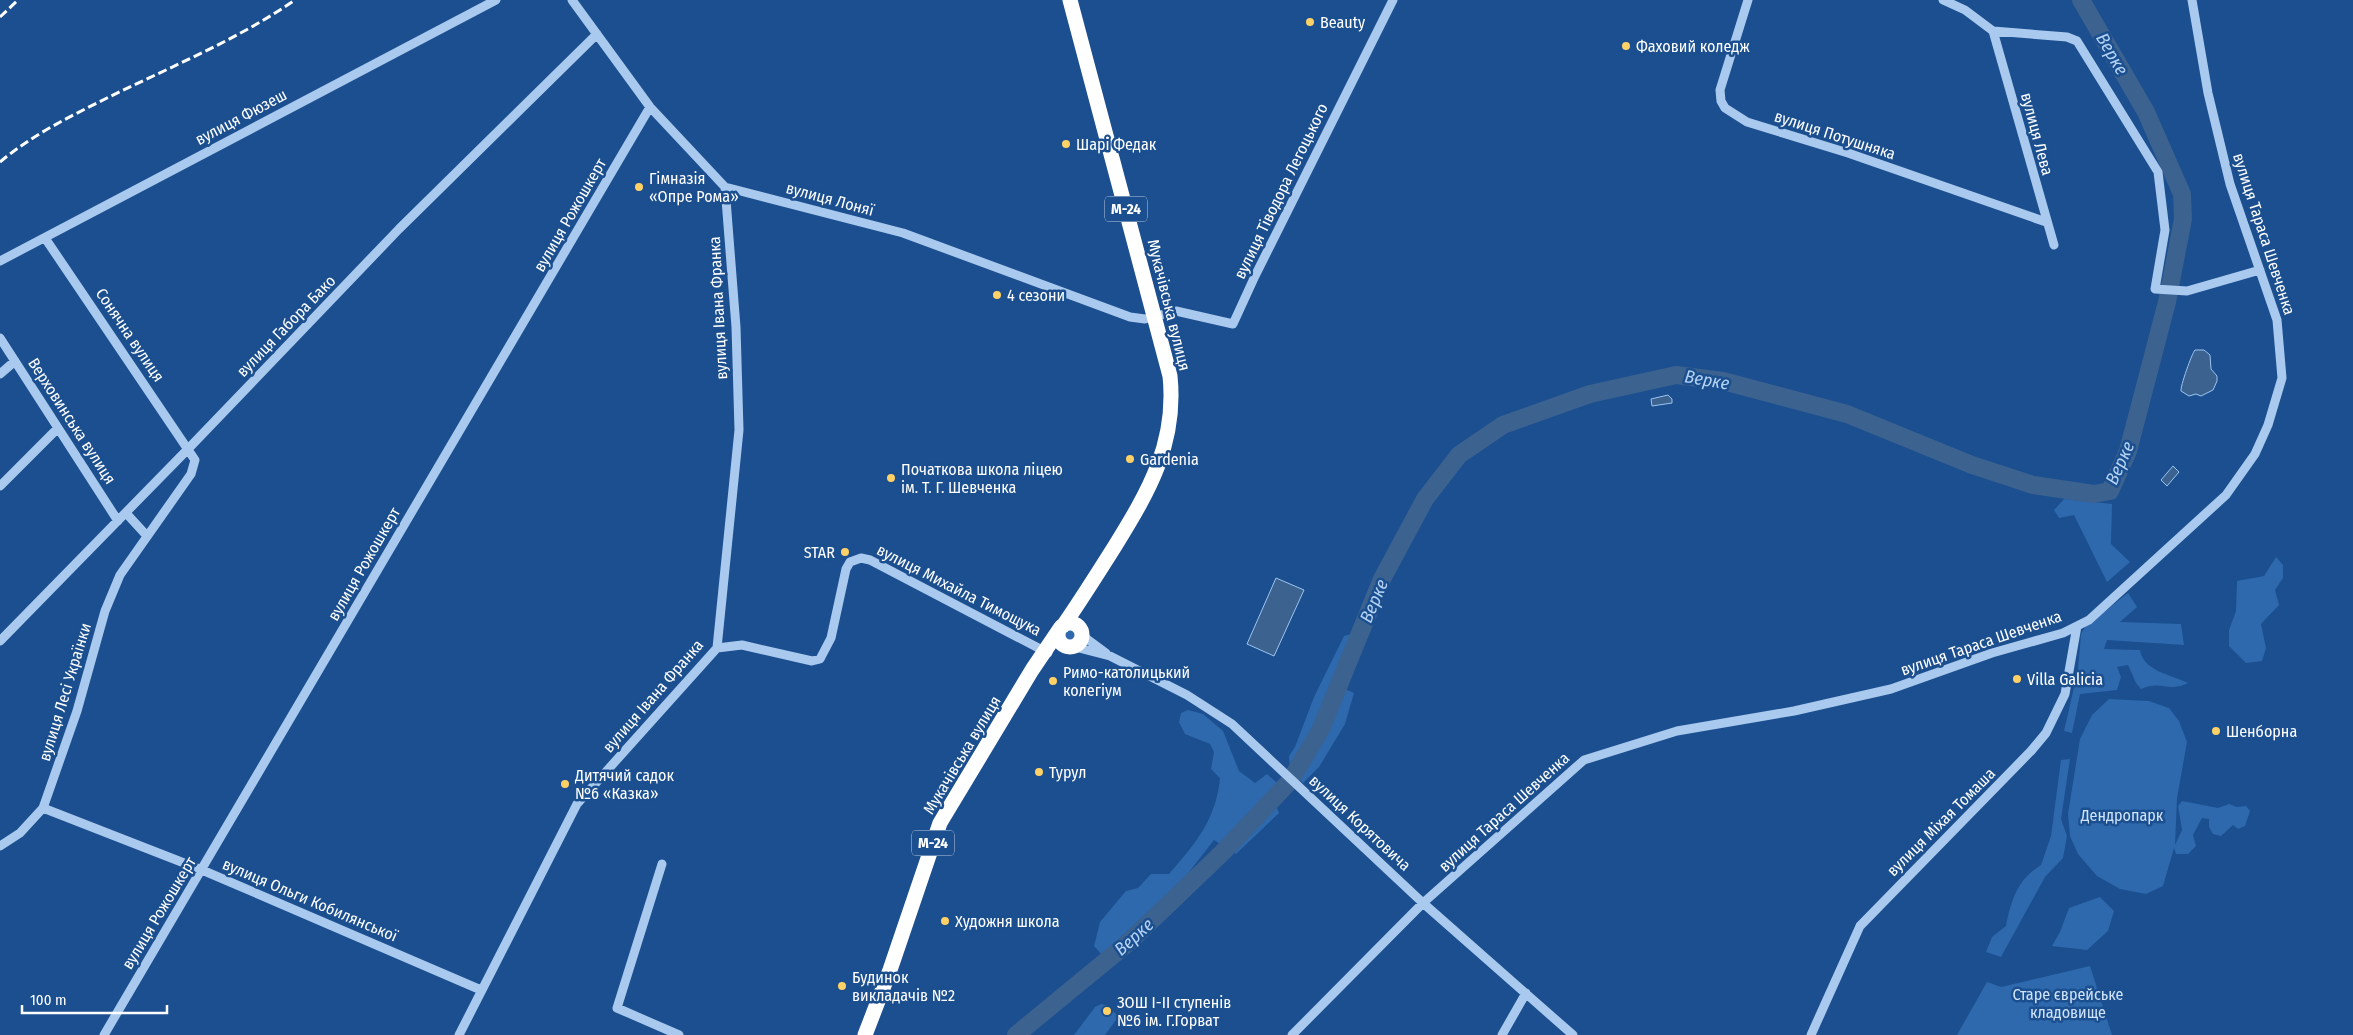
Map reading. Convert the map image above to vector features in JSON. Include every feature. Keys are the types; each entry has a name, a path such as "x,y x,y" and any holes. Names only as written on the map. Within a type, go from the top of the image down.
{"highway":[{"name":"Мукачівська вулиця","path":"865,1035 890,970 940,823 1035,666 1048,653 1061,628 1079,603 1148,492 1167,441 1172,397 1170,376 1070,0"},
{"path":"1077,640 1079,603"},
{"path":"1070,623 1077,640 1060,641 1061,628 1070,623"},
{"name":"Мукачівська вулиця","path":"1048,653 1077,640"}],"street":[{"name":"вулиця Фюзеш","path":"0,261 496,0"},
{"path":"572,0 650,107 725,186"},
{"name":"вулиця Тіводора Легоцького","path":"1155,318 1176,311 1233,324 1255,276 1393,0"},
{"name":"вулиця Потушняка","path":"1748,0 1720,90 1720,101 1725,108 1747,122 1848,153 2046,222"},
{"path":"1943,0 1965,10 1994,31 2067,38 2077,41 2158,172 2165,230 2155,289 2188,291 2260,270"},
{"path":"1964,0 1965,10"},
{"name":"вулиця Тараса Шевченка","path":"1292,1035 1423,903 1584,760 1678,731 1794,711 1891,689 1992,653 2062,633 2089,620 2226,495 2255,454 2268,425 2282,378 2277,320 2230,184 2208,93 2192,0"},
{"name":"вулиця Лева","path":"1994,31 2054,245"},
{"name":"вулиця Габора Бако","path":"0,641 189,448 399,229 597,34"},
{"name":"вулиця Рожошкерт","path":"104,1035 650,107"},
{"name":"вулиця Лоняї","path":"725,186 903,233 1130,317 1155,318"},
{"name":"вулиця Івана Франка","path":"459,1035 578,804 717,648 739,430 736,327 725,186"},
{"name":"Сонячна вулиця","path":"45,238 189,448"},
{"name":"Верховинська вулиця","path":"0,338 118,521"},
{"path":"0,374 15,361"},
{"path":"0,486 58,428"},
{"name":"вулиця Лесі Українки","path":"0,846 20,833 43,808 77,711 105,611 120,575 191,474 195,460 189,448"},
{"path":"126,513 147,536"},
{"name":"вулиця Михайла Тимощука","path":"717,648 742,645 812,661 820,659 831,638 846,569 850,562 861,558 870,560 1048,653"},
{"name":"вулиця Міхая Томаша","path":"1812,1035 1860,926 2031,751 2046,733 2065,694 2077,626"},
{"name":"вулиця Корятовича","path":"1077,640 1110,656"},
{"name":"вулиця Корятовича","path":"1077,640 1187,695 1232,724 1423,903 1573,1035"},
{"name":"вулиця Ольги Кобилянської","path":"43,808 202,870 481,990"},
{"path":"662,864 617,1008 679,1035"},
{"path":"1502,1035 1526,994"}],"green space":[{"path":"2064,499 2112,504 2111,544 2130,562 2107,582 2074,515 2059,518 2054,510"},
{"path":"2276,557 2283,565 2283,578 2275,590 2279,605 2261,624 2266,648 2262,661 2246,663 2229,646 2229,630 2236,611 2237,581 2264,576"},
{"path":"2128,593 2137,607 2120,622 2181,624 2184,645 2107,640 2104,649 2140,650 2142,657 2152,668 2188,683 2174,687 2155,686 2141,689 2136,683 2128,665 2117,667 2121,677 2117,690 2080,694 2072,733 2064,731 2078,670 2081,634 2085,627"},
{"path":"1069,629 1073,629 1077,635 1073,641 1069,641 1065,637 1065,633"},
{"path":"1352,634 1336,685 1354,693 1345,724 1319,767 1303,783 1290,770 1289,756 1295,747 1314,697 1344,636"},
{"name":"Дендропарк","path":"2109,699 2149,701 2169,708 2179,721 2187,742 2177,798 2175,845 2182,830 2178,806 2182,801 2218,808 2229,804 2237,807 2246,806 2250,811 2245,826 2238,829 2233,825 2221,836 2213,834 2209,827 2209,819 2202,818 2193,835 2196,846 2188,854 2176,854 2174,848 2163,886 2146,894 2120,889 2097,876 2078,854 2070,836 2068,814 2080,739 2092,715"},
{"path":"1188,710 1203,714 1223,731 1239,771 1255,783 1267,774 1277,783 1272,796 1279,813 1236,854 1214,840 1186,876 1102,955 1094,946 1100,922 1126,891 1138,888 1151,874 1169,874 1196,842 1214,806 1220,778 1211,769 1214,752 1210,744 1185,734 1179,722 1181,713"},
{"path":"2070,759 2061,819 2067,836 2063,858 2045,877 2001,957 1986,952 1992,937 2006,926 2010,907 2021,884 2041,865 2051,836 2061,760"},
{"path":"2100,897 2114,911 2108,931 2087,950 2052,946 2060,932 2069,908"},
{"name":"Старе єврейське кладовище","path":"2090,966 2112,1035 1957,1035 1987,982 2001,987"},
{"path":"1101,1004 1107,1005 1116,1014 1116,1020 1105,1035 1074,1035 1095,1007"}],"shaded area":[{"path":"2195,350 2204,350 2210,355 2211,369 2217,376 2217,381 2213,390 2201,396 2196,394 2189,396 2181,391 2181,388"},
{"path":"1668,395 1672,399 1672,403 1652,406 1651,399"},
{"path":"2173,466 2179,472 2167,486 2161,480"},
{"path":"1276,578 1304,590 1274,656 1247,644"}],"waterway":[{"name":"Верке","path":"1016,1035 1129,942 1222,853 1290,781 1321,729 1382,579 1425,499 1459,455 1503,425 1590,394 1676,375 1723,381 1847,414 1972,465 2033,485 2094,494 2110,491 2128,451 2167,302 2183,219 2182,194 2146,112 2081,0"}],"railway":[{"path":"0,17 18,0"},
{"path":"0,162 25,143 65,119 227,40 295,0"}],"place":[{"name":"Beauty","path":"1310,22"},
{"name":"Фаховий коледж","path":"1626,46"},
{"name":"Шарі Федак","path":"1066,144"},
{"name":"Гімназія «Опре Рома»","path":"639,187"},
{"name":"4 сезони","path":"997,295"},
{"name":"Gardenia","path":"1130,459"},
{"name":"Початкова школа ліцею ім. Т. Г. Шевченка","path":"891,478"},
{"name":"STAR","path":"845,552"},
{"name":"Villa Galicia","path":"2017,679"},
{"name":"Римо-католицький колегіум","path":"1053,681"},
{"name":"Шенборна","path":"2216,731"},
{"name":"Турул","path":"1039,772"},
{"name":"Дитячий садок №6 «Казка»","path":"565,784"},
{"name":"Художня школа","path":"945,921"},
{"name":"Будинок викладачів №2","path":"842,986"},
{"name":"ЗОШ І-ІІ ступенів №6 ім. Г.Горват","path":"1107,1011"}]}
